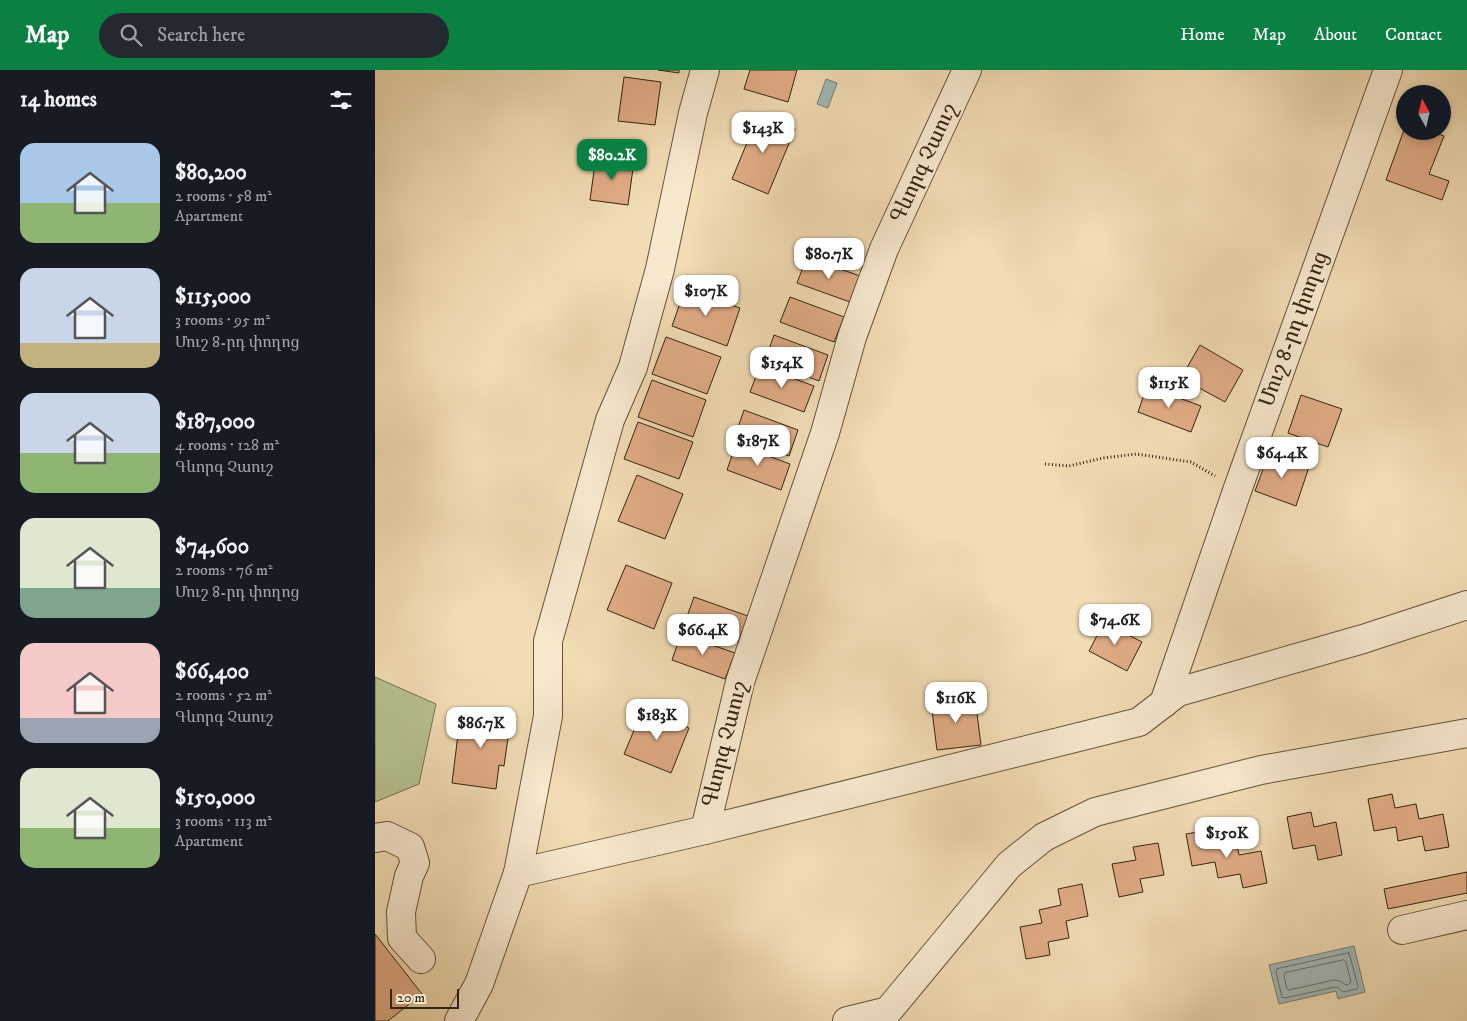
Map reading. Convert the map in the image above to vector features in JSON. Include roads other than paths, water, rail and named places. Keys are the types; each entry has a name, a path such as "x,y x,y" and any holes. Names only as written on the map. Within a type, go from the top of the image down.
{"street":[{"path":"459,1021 479,984 519,873 549,716 548,641 610,420 633,367 660,269 693,114 705,70"},
{"name":"Գևորգ Չաուշ","path":"705,830 740,682 825,433 852,337 884,248 967,70"},
{"name":"Մուշ 8-րդ փողոց","path":"1164,702 1237,488 1388,70"},
{"path":"519,873 705,830 1139,722 1178,692 1363,639 1467,605"},
{"path":"847,1021 888,1011 1009,865 1044,837 1095,812 1261,770 1467,733"},
{"path":"375,838 387,836 410,847 415,863 409,876 401,912 402,938 421,959"},
{"path":"1402,930 1467,915"}],"water":[{"path":"826,79 837,83 828,108 817,104"},
{"path":"1354,946 1365,992 1338,999 1336,991 1279,1004 1269,965"}]}
